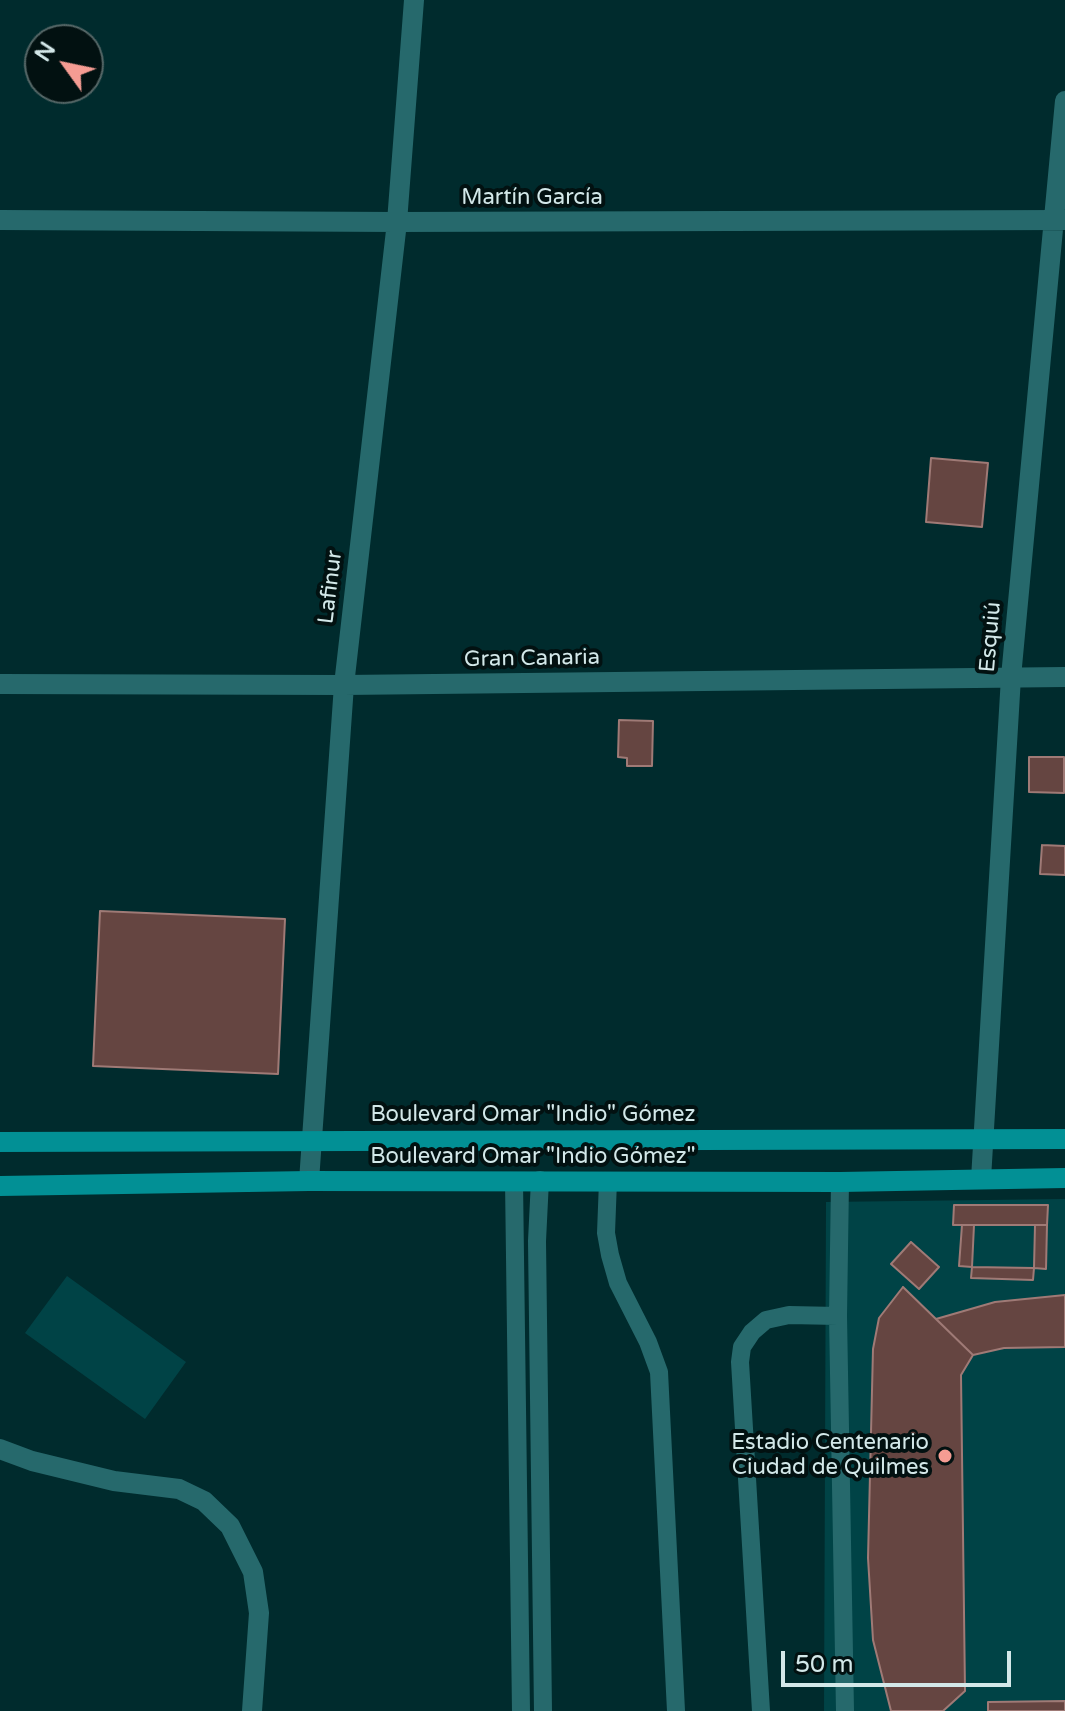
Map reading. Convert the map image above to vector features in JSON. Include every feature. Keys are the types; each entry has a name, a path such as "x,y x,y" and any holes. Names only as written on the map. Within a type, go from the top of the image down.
{"main road":[{"name":"Boulevard Omar \"Indio\" Gómez","path":"0,1142 1065,1139"},
{"name":"Boulevard Omar \"Indio Gómez\"","path":"0,1186 309,1181 840,1182 1065,1178"}],"street":[{"name":"Lafinur","path":"309,1181 344,685 397,222 414,0"},
{"name":"Esquiú","path":"981,1179 1011,677 1060,220 1065,101"},
{"name":"Martín García","path":"0,220 1060,220"},
{"name":"Gran Canaria","path":"0,684 344,685 1065,677"},
{"path":"0,1449 32,1461 114,1481 179,1489 204,1501 230,1526 253,1572 259,1613 252,1711"}],"lane":[{"path":"540,1180 537,1241 543,1711"},
{"path":"514,1181 521,1711"},
{"path":"608,1181 606,1233 610,1255 618,1283 648,1342 659,1372 676,1711"},
{"path":"840,1182 838,1316 845,1711"},
{"path":"761,1711 740,1362 742,1347 752,1332 766,1320 789,1315 838,1316"}],"shaded area":[{"name":"Estadio Centenario Ciudad de Quilmes","path":"1065,1199 1065,1711 824,1711 826,1202"},
{"path":"67,1276 186,1362 145,1419 25,1333"}],"building":[{"path":"931,458 988,463 982,527 926,522"},
{"path":"619,720 653,721 652,766 627,766 627,758 618,757"},
{"path":"1029,757 1064,757 1064,793 1029,792"},
{"path":"1042,845 1065,846 1065,875 1040,874"},
{"path":"100,911 285,919 278,1074 93,1066"},
{"path":"954,1205 1048,1205 1047,1225 953,1225"},
{"path":"962,1225 974,1225 972,1267 959,1266"},
{"path":"1035,1225 1047,1225 1046,1269 1034,1268"},
{"path":"911,1242 939,1267 919,1289 891,1264"},
{"path":"972,1267 1034,1268 1033,1280 971,1278"},
{"path":"903,1287 973,1355 961,1375 965,1691 943,1711 891,1711 873,1640 868,1558 873,1349 879,1318"},
{"path":"1065,1295 1065,1347 1004,1348 973,1355 936,1319 995,1302"},
{"path":"1065,1701 1065,1711 988,1711 988,1702"}],"place":[{"name":"Estadio Centenario Ciudad de Quilmes","path":"945,1456"}]}
